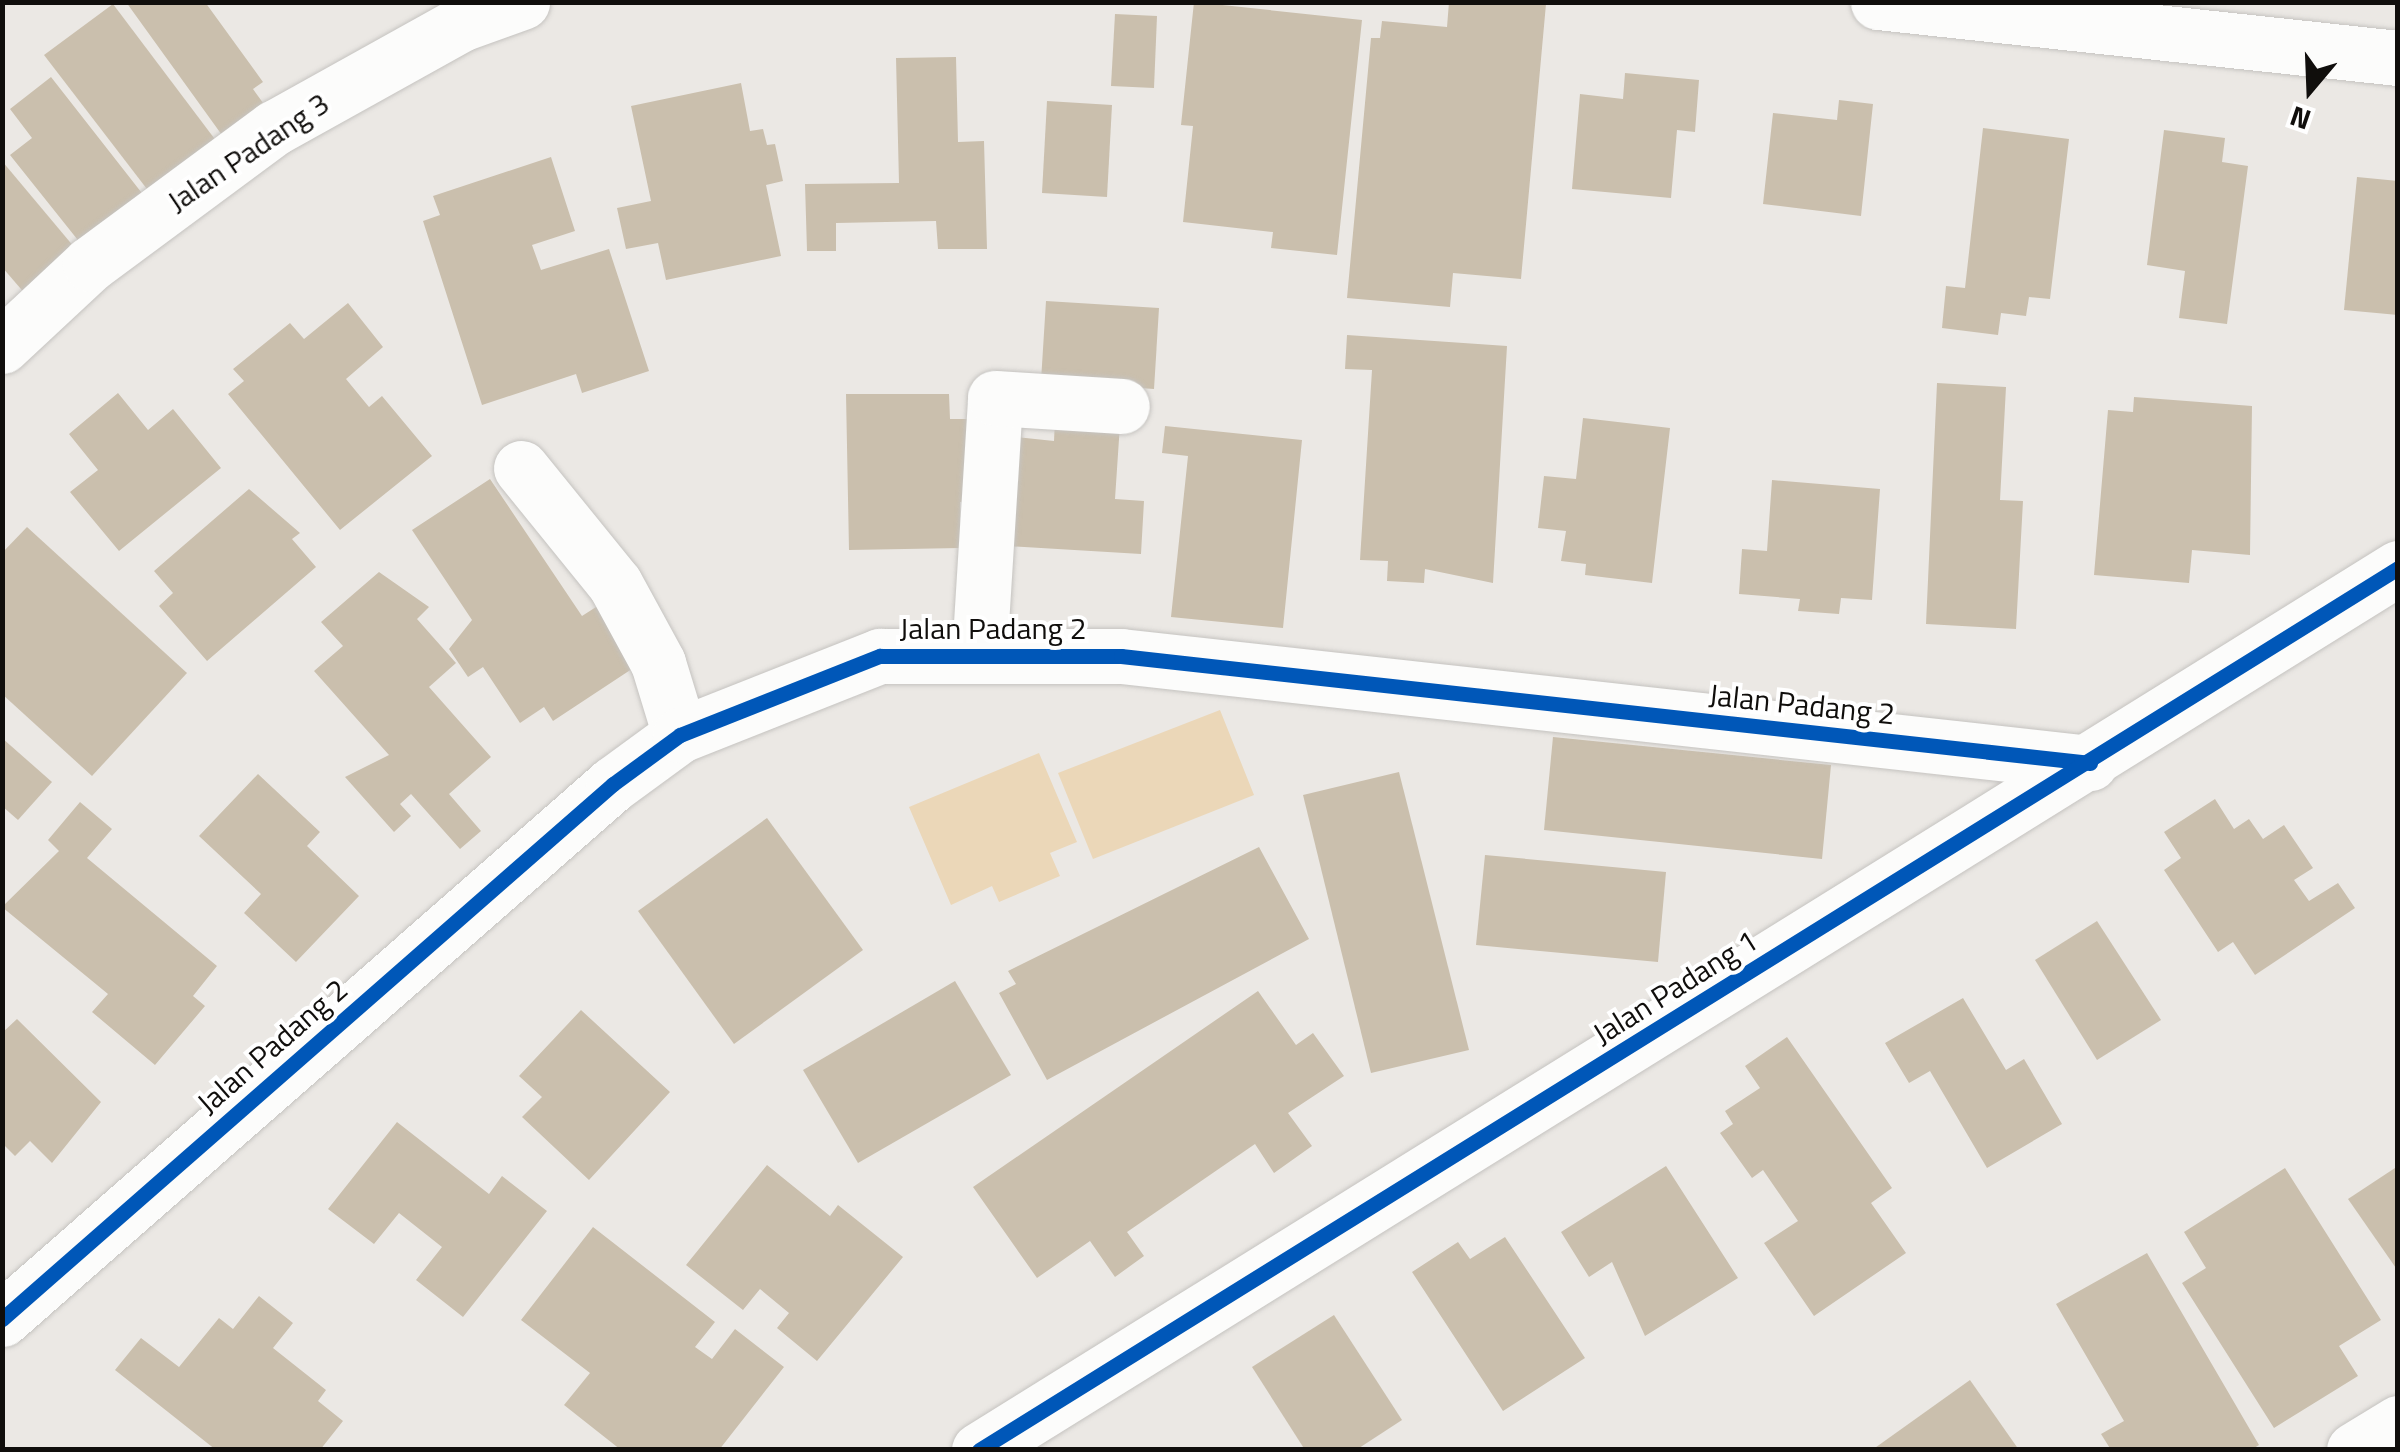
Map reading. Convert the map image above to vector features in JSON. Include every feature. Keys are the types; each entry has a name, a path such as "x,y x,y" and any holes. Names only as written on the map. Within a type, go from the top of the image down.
{"street":[{"name":"Jalan Padang 3","path":"2,346 90,264 274,128 461,24 522,2"},
{"path":"1878,2 2398,58"},
{"path":"979,655 996,398 1122,406"},
{"path":"520,468 614,584 658,663 680,735"},
{"name":"Jalan Padang 1","path":"991,1446 2398,568"},
{"name":"Jalan Padang 2","path":"2,1319 680,735 880,656 1121,656 2090,763"},
{"path":"2354,1450 2398,1422"}],"shaded area":[{"path":"1220,710 1254,795 1093,859 1058,773"},
{"path":"1039,753 1077,842 1050,853 1060,876 999,902 992,886 951,905 909,807"}],"building":[{"path":"126,2 205,2 263,82 253,89 274,118 232,149"},
{"path":"1194,2 1362,20 1337,255 1271,248 1273,232 1183,222 1193,126 1181,125"},
{"path":"1449,2 1546,4 1521,279 1453,273 1450,307 1347,298 1371,38 1380,38 1382,21 1447,27"},
{"path":"113,4 217,142 150,193 44,55"},
{"path":"1115,14 1157,16 1154,88 1111,86"},
{"path":"956,57 958,142 984,141 987,249 938,249 936,221 836,223 836,251 807,251 805,184 899,183 896,58"},
{"path":"1625,73 1699,80 1695,132 1677,130 1671,198 1572,189 1580,94 1623,99"},
{"path":"51,77 152,206 89,254 10,155 32,138 10,109"},
{"path":"741,83 750,131 763,129 767,145 775,144 783,181 766,185 781,256 666,280 658,243 626,249 617,208 651,201 631,106"},
{"path":"1839,100 1873,104 1861,216 1763,204 1773,113 1837,120"},
{"path":"1047,101 1112,105 1107,197 1042,193"},
{"path":"1983,128 2069,139 2050,299 2029,297 2026,316 2001,313 1998,335 1942,328 1946,286 1965,288"},
{"path":"2164,130 2225,138 2222,162 2248,166 2227,324 2179,318 2185,271 2147,265"},
{"path":"551,157 575,231 532,245 541,270 609,249 649,371 582,393 576,374 482,405 423,221 440,215 433,196"},
{"path":"2,161 85,260 33,303 2,267"},
{"path":"2357,177 2398,181 2398,315 2344,310"},
{"path":"1046,301 1159,308 1154,389 1041,381"},
{"path":"348,303 383,347 346,379 369,407 382,396 432,456 340,530 228,394 244,381 233,369 290,323 304,339"},
{"path":"1347,335 1507,346 1493,583 1425,569 1424,583 1387,581 1388,561 1360,560 1372,370 1345,369"},
{"path":"1937,383 2006,387 2000,500 2023,501 2016,629 1926,624"},
{"path":"118,393 148,430 173,409 221,468 119,551 70,492 98,470 69,434"},
{"path":"846,394 949,394 950,419 971,419 973,502 960,502 960,548 849,550"},
{"path":"2134,397 2252,406 2250,555 2192,550 2189,583 2094,575 2108,410 2133,412"},
{"path":"1583,418 1670,428 1652,583 1585,575 1586,564 1561,561 1566,531 1538,528 1544,476 1576,479"},
{"path":"1055,420 1120,424 1115,499 1144,501 1141,554 1007,546 1015,437 1054,441"},
{"path":"1165,426 1302,440 1283,628 1171,617 1188,456 1162,453"},
{"path":"490,479 582,616 607,600 647,659 553,721 544,707 520,723 483,667 468,677 449,649 472,620 412,530"},
{"path":"1772,480 1880,489 1872,600 1841,598 1839,614 1798,611 1800,599 1739,594 1742,549 1767,551"},
{"path":"249,489 300,533 292,539 316,567 207,661 159,606 173,593 154,571"},
{"path":"27,527 187,673 92,776 2,694 2,553"},
{"path":"379,572 429,607 417,619 456,663 429,687 491,757 449,794 481,831 460,849 411,794 400,804 411,816 394,832 345,777 389,755 314,671 343,646 321,622"},
{"path":"1553,737 1831,765 1822,859 1544,830"},
{"path":"2,738 52,782 18,820 2,806"},
{"path":"1399,772 1469,1050 1371,1073 1303,795"},
{"path":"258,774 320,832 307,846 359,896 296,962 244,913 261,894 199,836"},
{"path":"2215,799 2234,829 2249,819 2263,839 2284,825 2313,868 2294,880 2309,901 2338,883 2355,908 2255,975 2233,942 2218,952 2164,870 2181,858 2164,832"},
{"path":"80,802 112,829 87,858 217,966 193,996 205,1006 155,1065 92,1012 108,994 2,907 59,851 48,840"},
{"path":"767,818 863,950 734,1044 638,911"},
{"path":"1259,847 1309,939 1047,1080 999,993 1016,984 1008,971"},
{"path":"1485,855 1666,872 1658,962 1476,945"},
{"path":"2097,921 2161,1020 2097,1060 2035,960"},
{"path":"955,981 1011,1075 858,1163 803,1070"},
{"path":"1258,991 1296,1045 1313,1033 1344,1076 1288,1113 1312,1146 1274,1173 1255,1144 1127,1232 1144,1256 1115,1277 1090,1241 1037,1278 973,1187"},
{"path":"1963,998 2006,1070 2024,1059 2062,1124 1987,1168 1930,1071 1909,1083 1885,1043"},
{"path":"581,1010 670,1092 589,1180 522,1117 542,1097 519,1076"},
{"path":"17,1019 101,1102 52,1163 30,1141 15,1156 2,1143 2,1033"},
{"path":"1787,1037 1892,1188 1871,1203 1906,1253 1814,1316 1764,1243 1798,1221 1763,1170 1752,1178 1720,1133 1733,1124 1725,1111 1760,1088 1745,1066"},
{"path":"397,1122 489,1194 502,1176 547,1211 463,1317 416,1280 442,1247 399,1213 374,1244 328,1209"},
{"path":"767,1165 830,1216 838,1205 903,1257 817,1361 777,1328 789,1313 760,1289 743,1310 686,1265"},
{"path":"1666,1166 1738,1278 1645,1336 1612,1262 1589,1277 1561,1232"},
{"path":"2398,1166 2398,1271 2348,1199"},
{"path":"2285,1168 2381,1320 2339,1346 2358,1376 2274,1428 2182,1283 2206,1268 2184,1232"},
{"path":"593,1227 715,1322 695,1347 712,1359 735,1329 784,1367 719,1450 621,1450 564,1405 590,1373 521,1320"},
{"path":"1505,1237 1585,1358 1503,1411 1412,1272 1458,1242 1470,1259"},
{"path":"2147,1253 2259,1445 2251,1450 2111,1450 2101,1434 2124,1421 2056,1304"},
{"path":"259,1296 293,1323 273,1348 326,1390 318,1401 343,1421 320,1450 216,1450 115,1370 141,1338 179,1367 219,1318 233,1329"},
{"path":"1334,1315 1402,1420 1356,1450 1305,1450 1252,1367"},
{"path":"1970,1380 2019,1450 1872,1450"}],"cycle path":[{"path":"979,1450 2398,568"},
{"path":"2,1319 613,784 680,735 880,656 1121,656 2090,763"}]}
